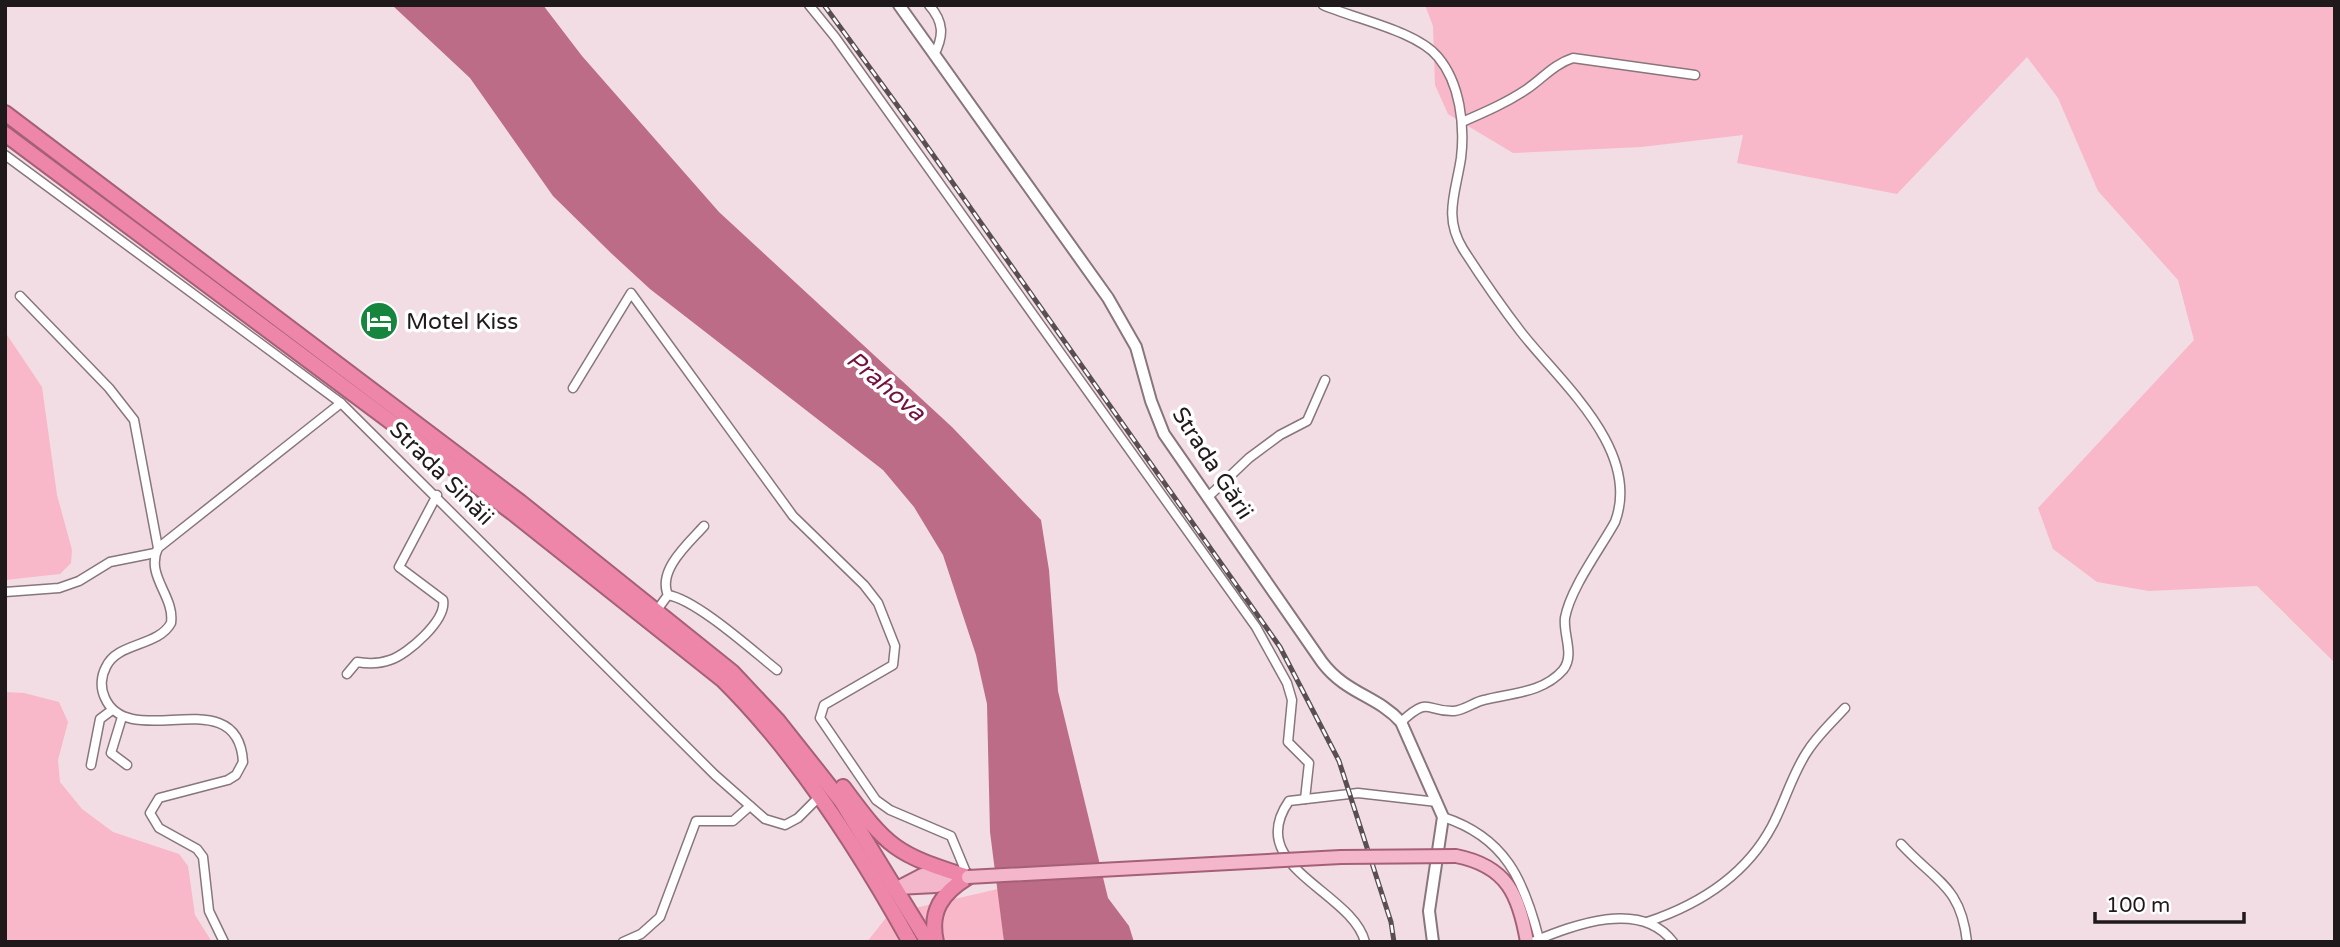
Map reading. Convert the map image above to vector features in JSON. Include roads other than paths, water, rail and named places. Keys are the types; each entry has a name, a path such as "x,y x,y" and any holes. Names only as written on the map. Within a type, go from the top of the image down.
{"highway":[{"path":"5,113 520,502 732,672 778,721 842,802 928,942"},
{"path":"5,119 37,139"},
{"path":"5,134 473,483 696,656 752,709 818,798 910,942"},
{"path":"778,721 814,751 887,841 921,863 968,877"},
{"path":"936,942 933,919 941,899 947,890 968,877"},
{"path":"883,896 897,888"}],"main road":[{"path":"897,888 922,875 968,877 1341,857 1456,856 1481,862 1504,880 1516,898 1532,941"}],"street":[{"path":"809,5 835,37 1256,627 1287,683 1292,700 1288,742 1310,769 1305,799"},
{"name":"Strada Gării","path":"899,5 1108,298 1136,347 1151,401 1164,434 1330,673 1351,690 1393,713 1401,722"},
{"path":"929,5 939,18 942,28 942,37 934,55"},
{"path":"1323,5 1423,43 1447,70 1462,122 1460,161 1450,215 1455,234 1521,331 1595,420 1609,446 1616,475 1619,510 1566,616 1569,658 1558,674 1542,685 1513,696 1481,700 1454,711 1427,705 1419,707 1401,722 1443,817 1429,911 1433,942"},
{"path":"1462,122 1497,107 1529,88 1562,61 1573,58 1695,75"},
{"name":"Strada Sinăii","path":"5,155 341,402 750,806 771,823 785,825 799,818 818,798"},
{"path":"573,388 631,293 793,516 858,578 877,603 895,646 893,665 824,705 820,718 876,800 890,810 951,835 968,877"},
{"path":"20,296 109,388 130,414 137,433 156,551 154,568 170,606 172,623 162,634 116,655 106,664 103,694 112,710 122,717 214,721 229,729 240,742 243,762 236,775 228,780 159,799 150,813 159,828 197,849 203,858 209,911 224,942"},
{"path":"1208,497 1249,458 1280,435 1307,421 1325,380"},
{"path":"5,592 59,588 79,581 110,562 156,551 341,402"},
{"path":"347,674 357,662 378,663 407,651 429,630 442,610 443,600 399,567 437,495"},
{"path":"657,610 668,595 666,579 670,568 704,526"},
{"path":"668,595 681,599 734,635 777,670"},
{"path":"1443,817 1478,831 1508,860 1528,897 1532,941 1595,919 1647,922 1681,911 1720,886 1749,860 1770,830 1808,749 1845,708"},
{"path":"92,765 100,719 112,710"},
{"path":"122,717 111,753 127,765"},
{"path":"1365,942 1356,920 1290,865 1279,834 1283,810 1289,801 1358,793 1437,802"},
{"path":"623,942 641,934 660,917 696,821 733,821 750,806"},
{"path":"1901,844 1930,874 1948,887 1959,902 1967,942"},
{"path":"1647,922 1673,942"}],"water":[{"name":"Prahova","path":"392,5 543,5 582,56 719,212 952,427 1041,520 1049,570 1058,691 1108,898 1129,926 1134,942 1004,942 990,832 987,704 976,655 943,555 914,507 883,470 650,289 612,254 553,196 470,78"}],"railway":[{"path":"824,5 919,135 1280,647 1339,761 1391,922 1394,942"}],"place":[{"name":"Motel Kiss","path":"379,321"}]}
